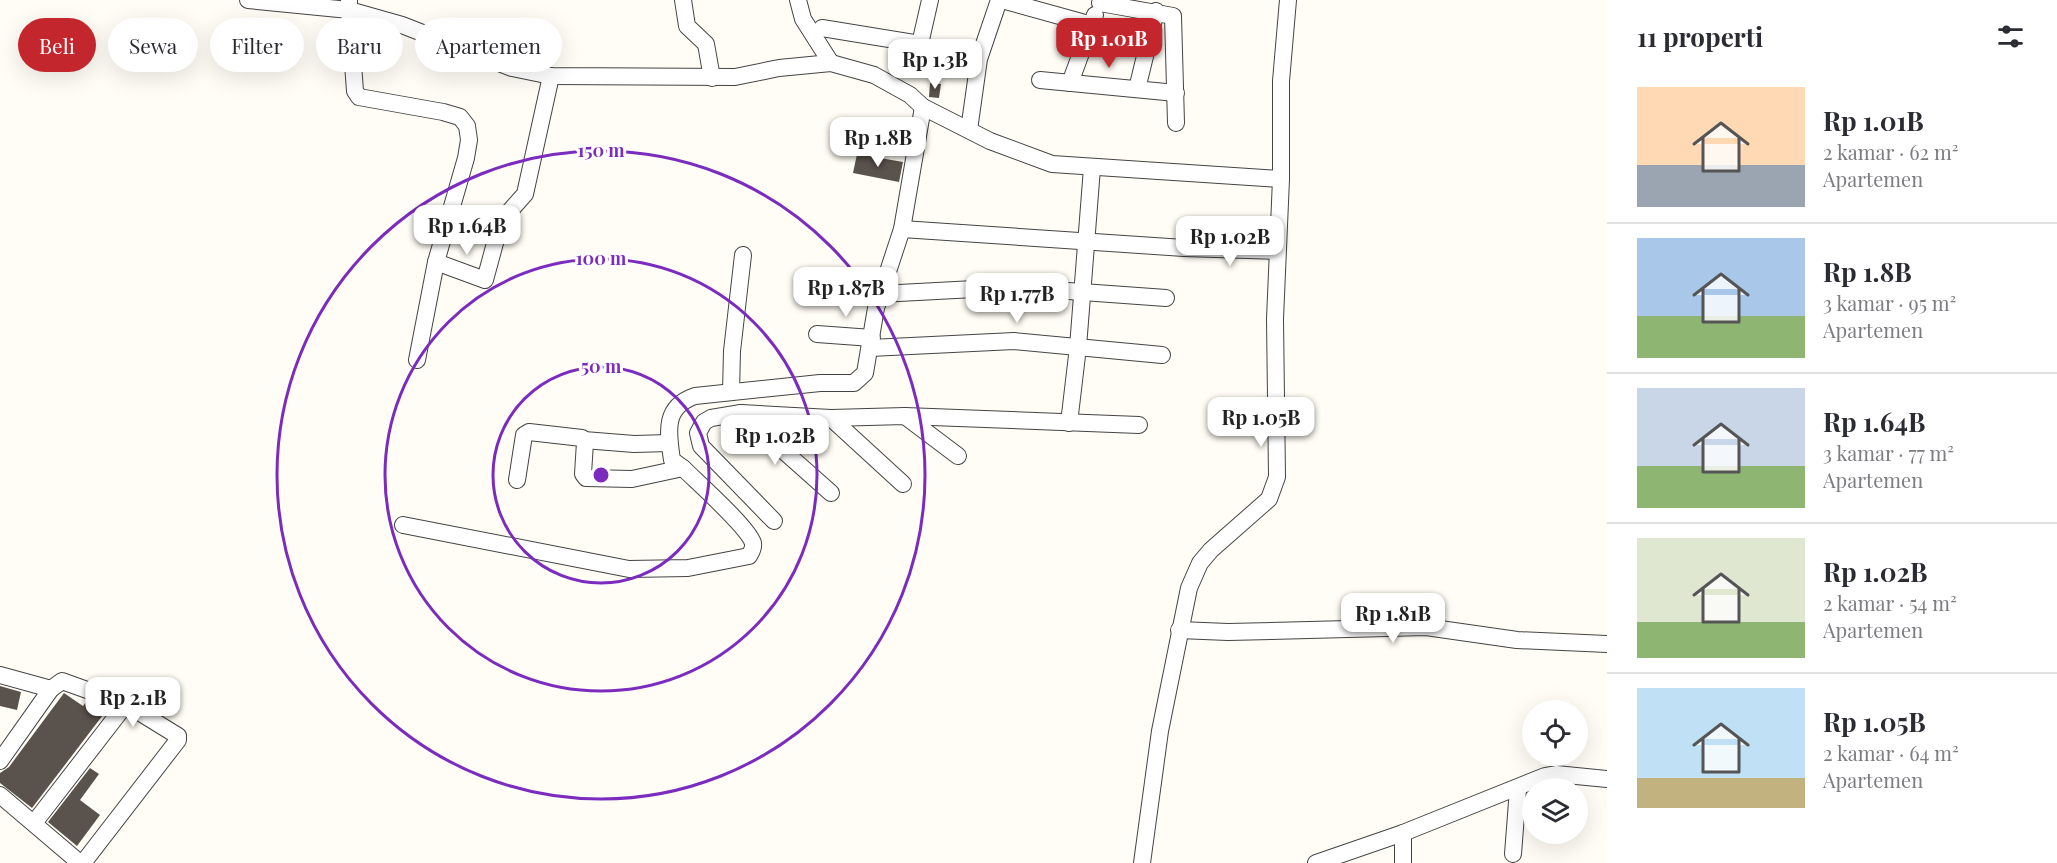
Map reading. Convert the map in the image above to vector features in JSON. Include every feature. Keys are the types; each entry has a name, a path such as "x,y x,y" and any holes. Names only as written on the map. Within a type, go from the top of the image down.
{"street":[{"path":"248,0 349,5 512,69 551,76 712,78 831,63 874,75 910,95 924,107 969,130 1008,149 1052,164 1281,178"},
{"path":"683,0 687,26 706,44 712,78"},
{"path":"798,0 803,18 831,63"},
{"path":"822,28 920,44 930,0"},
{"path":"969,130 979,58 1000,0 1092,25"},
{"path":"1142,863 1160,731 1186,595 1200,563 1269,500 1277,477 1275,319 1281,178 1281,81 1288,0"},
{"path":"1070,83 1100,1 1173,16 1176,123"},
{"path":"349,5 354,83 359,97 443,112 460,117 467,126 469,140 466,158 436,262 417,360"},
{"path":"1137,89 1156,11"},
{"path":"436,262 485,280 501,221 525,194 551,76"},
{"path":"1040,80 1176,93"},
{"path":"403,525 629,568 688,568 739,560 749,556 753,543 683,468 672,460 669,443 670,417 682,400 709,394 854,382 865,373 880,294 895,257 902,229 924,107"},
{"path":"1069,423 1078,347 1092,168"},
{"path":"902,229 1021,235 1085,242 1277,251"},
{"path":"731,392 732,351 743,255"},
{"path":"880,294 1012,287 1082,290 1166,298"},
{"path":"817,334 871,343 1014,341 1162,355"},
{"path":"774,521 701,446 700,427 704,422 711,418 741,413 831,418 905,416 1139,425"},
{"path":"741,413 831,493"},
{"path":"905,416 958,456"},
{"path":"831,418 903,484"},
{"path":"517,480 526,432 634,444 669,443"},
{"path":"584,440 583,474 586,478 632,479 683,468"},
{"path":"1179,630 1228,632 1426,627 1517,640 1607,644"},
{"path":"0,675 51,689"},
{"path":"0,795 81,863 178,740 178,736 126,704 62,681 51,689 3,752"},
{"path":"34,823 126,704"},
{"path":"1316,863 1403,833 1452,812 1557,774 1607,779"},
{"path":"1513,854 1518,789"},
{"path":"1403,833 1403,863"}],"building":[{"path":"930,83 941,84 939,98 929,97"},
{"path":"857,154 903,162 899,182 853,173"},
{"path":"0,686 21,692 17,710 0,706"},
{"path":"64,693 83,706 87,701 106,711 32,808 0,783 0,773 9,767"},
{"path":"90,768 99,774 80,800 100,815 77,846 48,822"}]}
